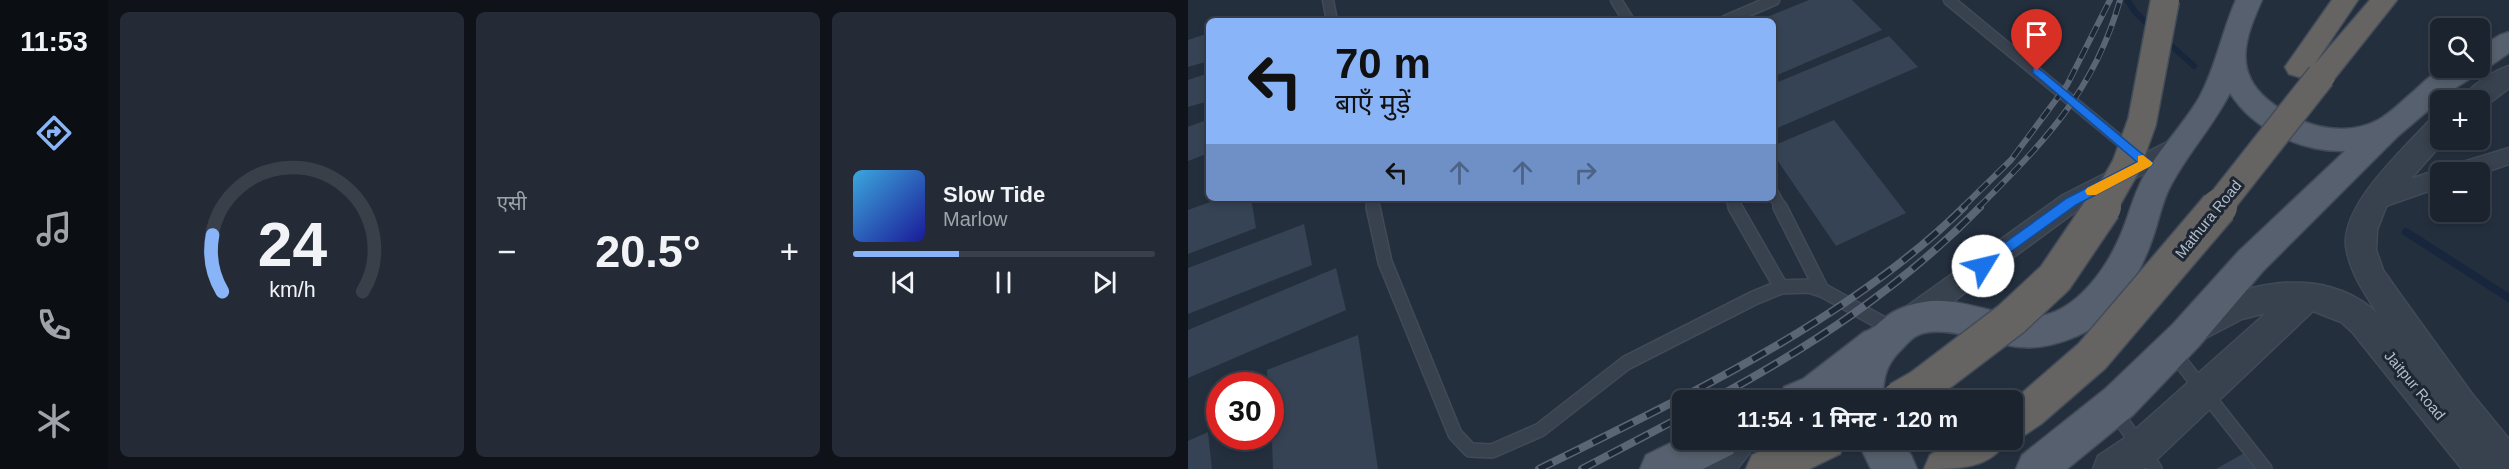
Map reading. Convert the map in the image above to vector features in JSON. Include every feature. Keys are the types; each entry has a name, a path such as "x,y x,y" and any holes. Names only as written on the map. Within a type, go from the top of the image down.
{"highway":[{"path":"1916,390 2011,320 2055,278 2098,215 2126,166 2142,122 2165,0"},
{"path":"2244,174 2300,66 2346,0"},
{"name":"Mathura Road","path":"2023,414 2092,356 2199,232 2384,0"},
{"path":"1766,469 1805,450"},
{"path":"1944,469 1972,450"}],"main road":[{"path":"1819,390 1891,333 1931,315 1957,317 2026,333 2045,332 2068,324 2083,313 2101,295 2126,262 2151,192 2212,100 2230,54 2245,4"},
{"path":"2230,54 2233,77 2239,87 2261,111 2284,125 2306,134 2338,140 2370,135 2388,128"},
{"path":"2036,469 2113,407 2178,342 2251,261 2388,128 2450,78"},
{"path":"1864,390 1865,374 1870,359 1891,333"},
{"path":"1660,469 1699,450"},
{"path":"1882,450 1897,469"}],"street":[{"path":"2489,90 2509,75"},
{"name":"Jaitpur Road","path":"2430,138 2374,201 2362,230 2361,250 2370,276 2389,304 2460,406 2509,468"},
{"path":"1891,333 2071,202 2147,163 2187,139"},
{"path":"2490,162 2509,156"},
{"path":"2374,201 2430,181"},
{"path":"2178,342 2207,320 2230,309 2257,300 2306,297"},
{"path":"2111,469 2148,459 2204,391 2306,297"},
{"name":"Jaitpur Road","path":"2306,297 2340,305 2365,324 2485,469"},
{"path":"1714,469 1729,450"}],"lane":[{"path":"1328,0 1331,18"},
{"path":"1616,0 1627,18"},
{"path":"1732,18 1774,0"},
{"path":"1949,0 2147,163"},
{"path":"1776,199 1822,290"},
{"path":"1372,201 1385,262 1396,291 1455,434 1470,450 1492,450 1540,430 1626,363 1781,287 1809,286 1822,290 1891,333"},
{"path":"1732,201 1781,287"},
{"path":"2178,342 2204,391 2265,469"},
{"path":"2113,407 2148,459"}],"building":[{"path":"1809,0 1852,0 1882,30 1776,76 1776,18 1764,18"},
{"path":"1206,34 1206,62 1188,67 1188,40"},
{"path":"1889,36 1918,67 1776,129 1776,83"},
{"path":"1206,74 1206,102 1188,107 1188,80"},
{"path":"1206,120 1206,154 1188,161 1188,127"},
{"path":"1834,120 1906,213 1836,246 1776,158 1776,145"},
{"path":"1213,201 1252,201 1256,228 1188,254 1188,210"},
{"path":"1304,224 1312,265 1188,314 1188,268"},
{"path":"1336,268 1346,310 1188,378 1188,330"},
{"path":"1358,335 1378,469 1273,469 1272,450 1284,450 1284,372 1267,372 1267,370"},
{"path":"1206,433 1206,450 1210,450 1212,469 1188,469 1188,441"},
{"path":"2246,452 2259,469 2216,469"}],"waterway":[{"path":"2127,0 2136,13 2151,27"},
{"path":"2166,41 2194,66"},
{"path":"2406,232 2509,298"}],"railway":[{"path":"1962,208 2011,160 2067,85 2110,0"},
{"path":"1978,208 2024,161 2064,114 2096,62 2120,0"},
{"path":"1539,469 1706,385 1817,321 1870,286 1919,248 1964,207"},
{"path":"1730,390 1854,314 1919,263 1980,207"},
{"path":"1582,469 1672,422"}],"slow traffic":[{"path":"2091,191 2147,163 2143,160"}],"route":[{"path":"1983,266 2071,202 2147,163 2037,71"}]}
